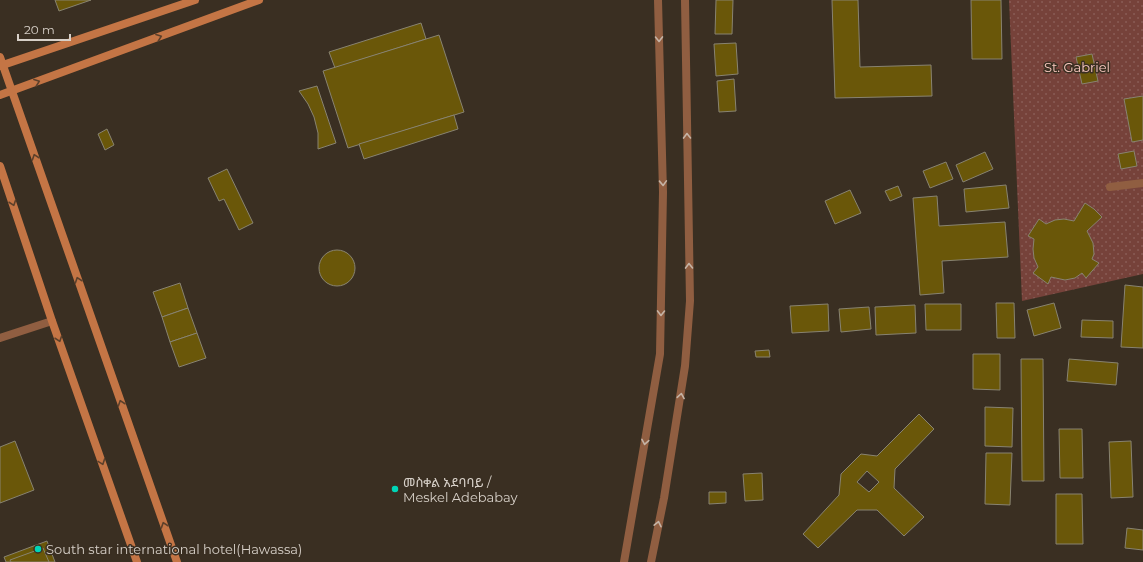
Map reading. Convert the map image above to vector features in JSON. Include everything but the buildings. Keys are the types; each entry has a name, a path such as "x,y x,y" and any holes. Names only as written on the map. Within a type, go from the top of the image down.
{"main road":[{"path":"177,562 1,63 195,0"},
{"path":"0,95 259,0"},
{"path":"0,166 52,320 137,562"}],"street":[{"path":"624,562 660,354 663,192 658,0"},
{"path":"651,562 664,498 686,366 689,308 685,0"},
{"path":"1110,187 1143,183"},
{"path":"0,338 52,320"}],"green space":[{"name":"St. Gabriel","path":"1009,0 1143,0 1143,274 1022,301"}],"place":[{"name":"መስቀል አደባባይ / Meskel Adebabay","path":"395,489"},
{"name":"South star international hotel(Hawassa)","path":"38,549"}]}
